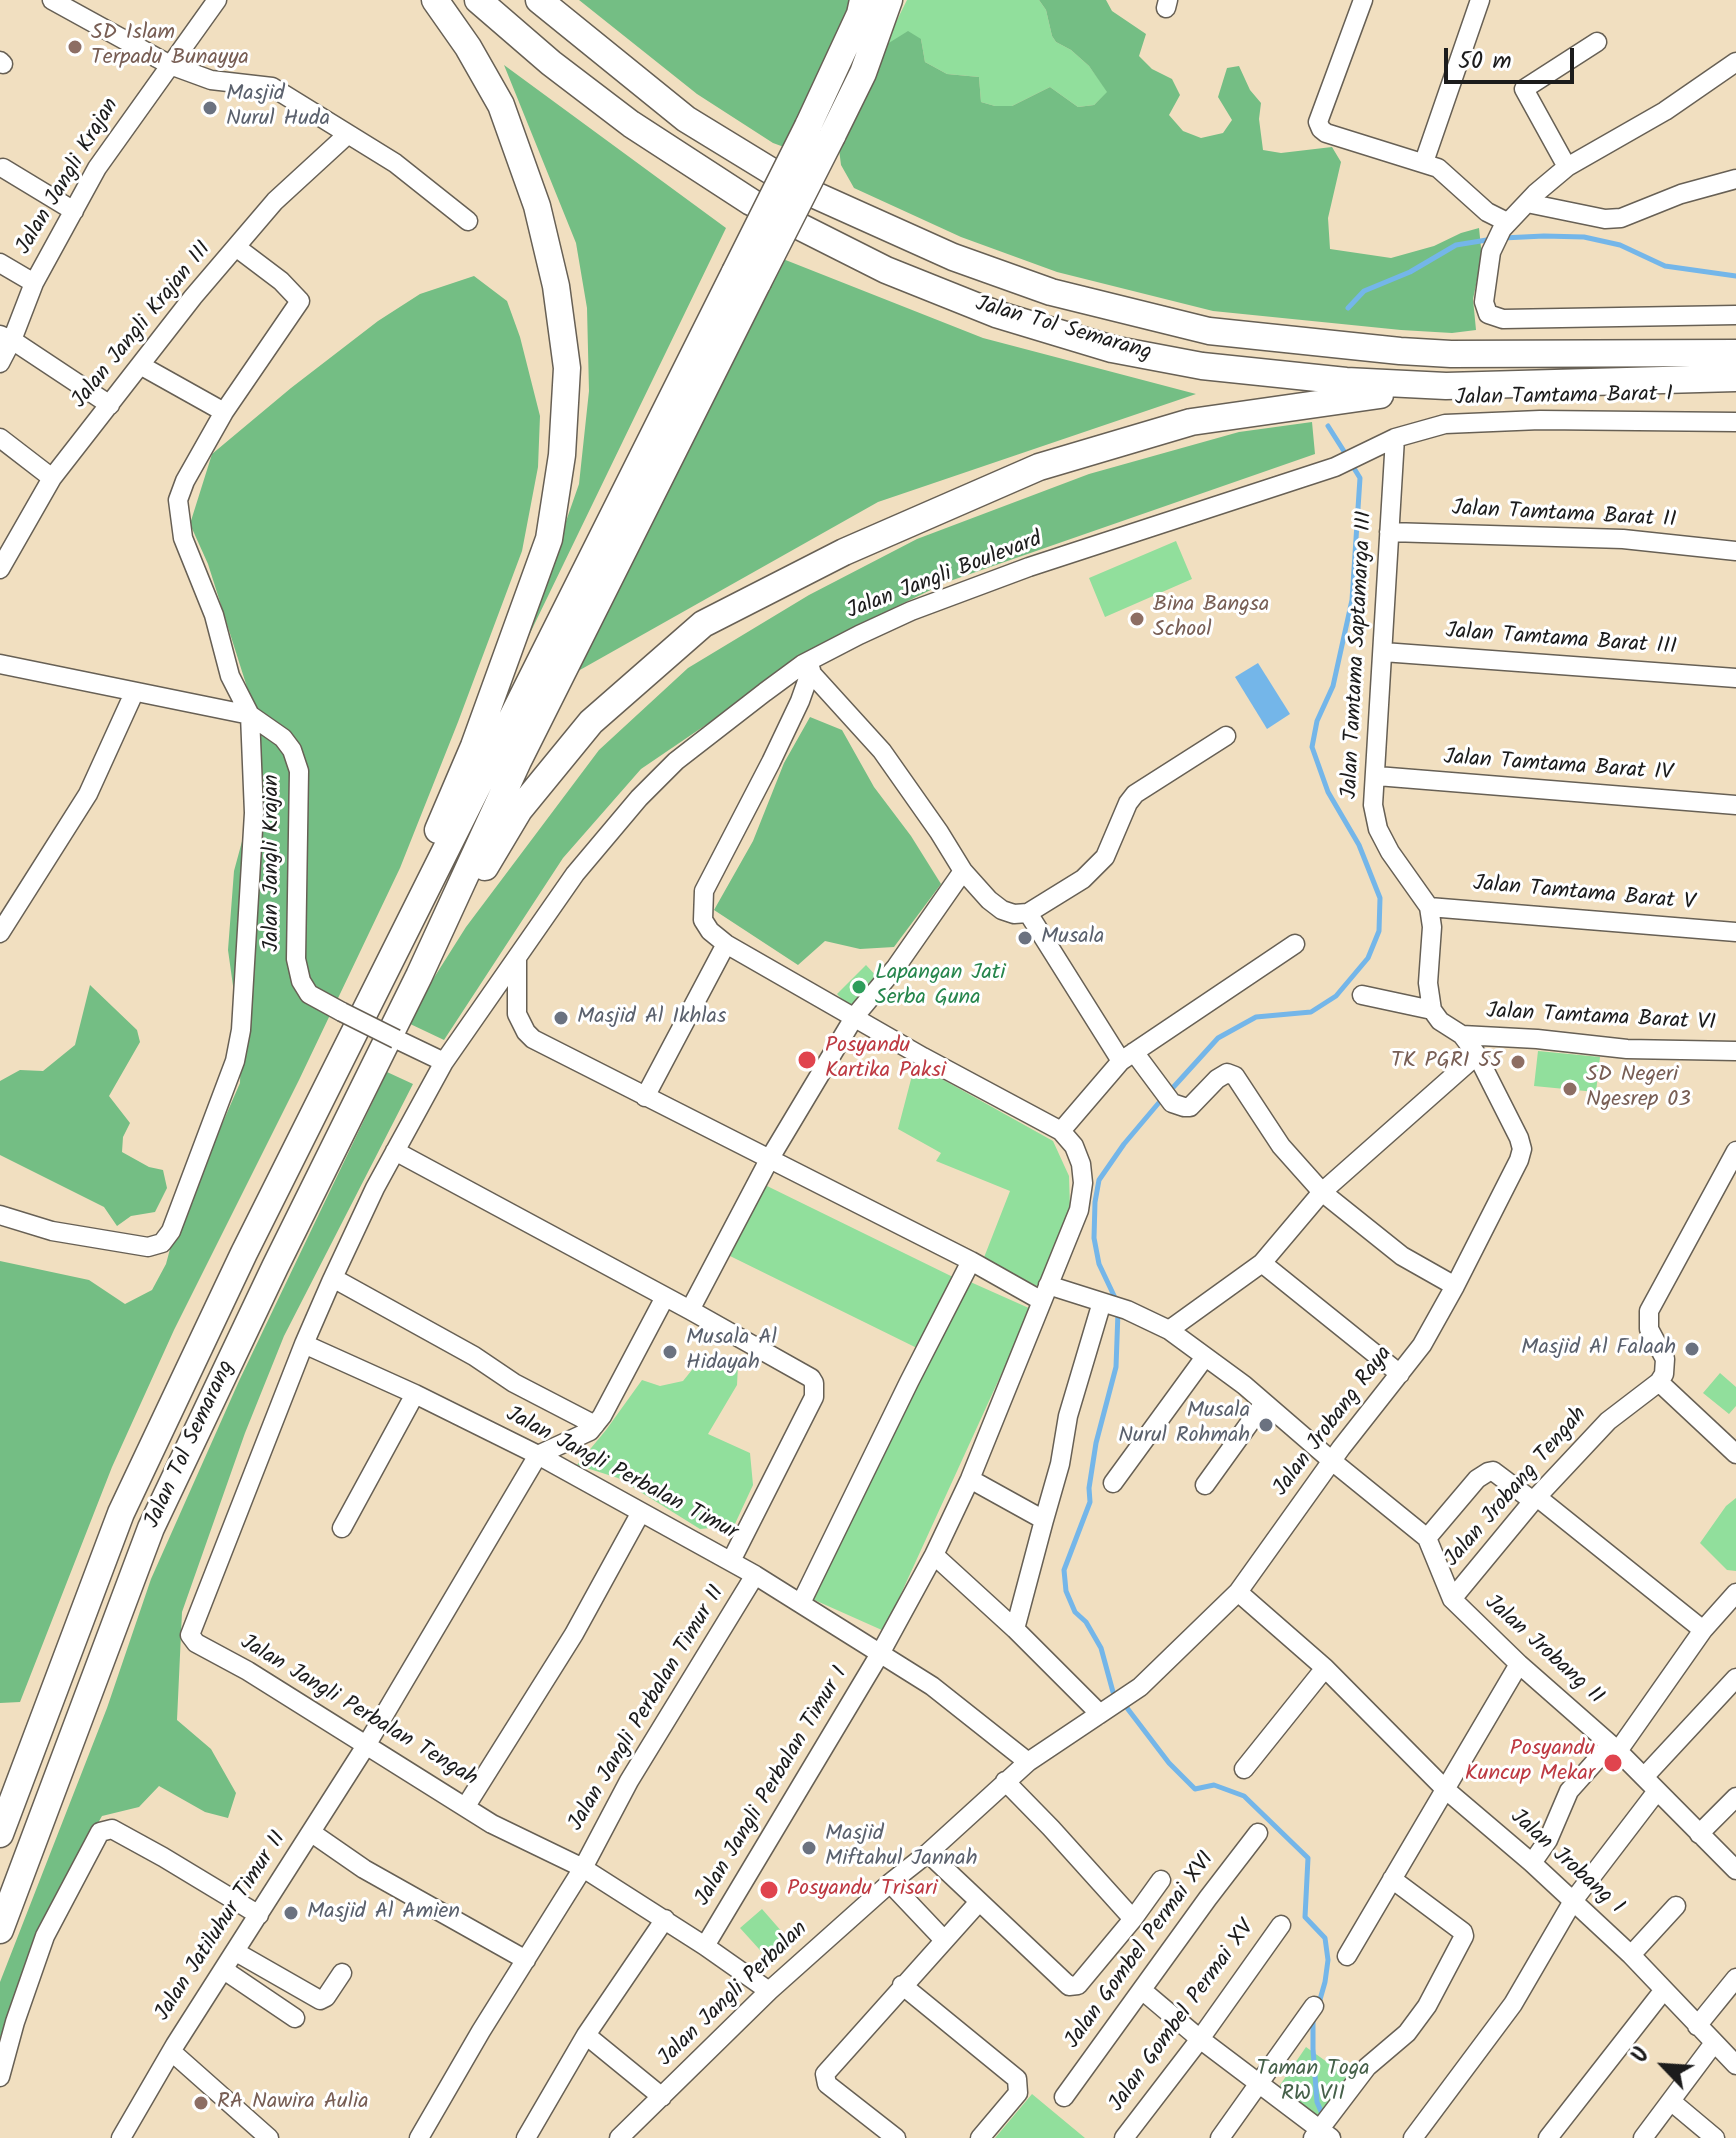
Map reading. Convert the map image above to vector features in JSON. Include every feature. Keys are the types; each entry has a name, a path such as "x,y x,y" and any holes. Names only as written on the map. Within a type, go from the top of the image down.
{"highway":[{"path":"343,1055 474,746 549,539 562,455 567,368 556,286 537,206 501,105 468,47 435,0"},
{"name":"Jalan Tol Semarang","path":"478,0 551,63 631,124 751,202 886,270 982,309 1112,349 1202,366 1346,381 1446,386 1736,378"},
{"name":"Jalan Tol Semarang","path":"539,0 686,119 782,177 953,257 1051,292 1209,331 1400,351 1451,354 1736,353"},
{"path":"343,1055 820,131 863,0"},
{"path":"820,131 863,73 889,0"},
{"path":"419,976 746,277"},
{"path":"419,976 519,810 591,722 703,624 844,552 1039,467 1191,422 1446,386"},
{"name":"Jalan Tol Semarang","path":"0,1930 151,1528 275,1267 419,976"},
{"name":"Jalan Tol Semarang","path":"0,1834 121,1513 244,1253 343,1055"}],"street":[{"path":"52,0 170,65 211,80 272,87 417,178 468,221"},
{"name":"Jalan Jangli Krajan","path":"0,363 6,338 34,283 111,147 217,0"},
{"path":"1363,0 1318,122 1326,133 1438,168 1504,225"},
{"path":"1424,162 1480,0"},
{"path":"1567,167 1524,89 1597,42"},
{"path":"1736,62 1665,111 1567,167 1527,203 1504,225 1491,252 1484,302 1488,314 1495,317 1736,315"},
{"name":"Jalan Jangli Krajan III","path":"0,569 52,478 193,297 275,201 348,134"},
{"path":"3,168 74,211"},
{"path":"1527,203 1605,219 1621,218 1681,194 1736,179"},
{"path":"0,1215 52,1231 148,1247 162,1243 171,1231 235,1061 241,1030 254,813 250,715 230,676 214,615 183,538 178,500 185,481 224,412 300,301 281,281 236,247"},
{"path":"0,263 34,283"},
{"path":"6,338 110,405"},
{"path":"140,365 224,412"},
{"name":"Jalan Tamtama Barat I","path":"1395,438 1445,424 1540,420 1736,422"},
{"path":"0,438 52,478"},
{"name":"Jalan Tamtama Saptamarga III","path":"1395,438 1373,805 1378,829 1390,852 1429,907"},
{"name":"Jalan Jangli Boulevard","path":"304,1344 395,1151 444,1062 575,874 639,798 676,761 807,667 911,611 1029,567 1335,467 1395,438"},
{"name":"Jalan Tamtama Barat II","path":"1389,532 1623,539 1736,551"},
{"name":"Jalan Tamtama Barat III","path":"1383,652 1736,678"},
{"name":"Jalan Jangli Krajan","path":"0,664 250,715 283,738 292,750 299,771 296,959 301,981 309,994 444,1062"},
{"path":"807,667 882,751 963,871 989,900 1014,914 1028,913 1083,879 1105,857 1128,803 1135,794 1226,736"},
{"path":"807,667 794,713 704,891 703,920 710,931 726,944 923,1057 1061,1131 1127,1057 1295,944"},
{"path":"0,933 88,794 134,693"},
{"name":"Jalan Tamtama Barat IV","path":"1377,776 1736,805"},
{"path":"690,1310 770,1158 855,1016 896,967 963,871"},
{"path":"1429,907 1432,927 1428,983 1432,1010 1449,1029 1462,1035"},
{"name":"Jalan Tamtama Barat V","path":"1429,907 1736,932"},
{"path":"1028,913 1127,1057 1166,1096 1190,1107 1217,1079 1227,1073 1235,1076 1281,1146 1322,1192 1402,1256 1455,1286"},
{"path":"645,1097 726,944"},
{"name":"Jalan Jrobang II","path":"517,957 517,1014 533,1039 971,1261 1045,1293 1114,1306 1169,1330 1264,1403 1427,1538 1452,1599 1519,1664 1614,1748 1736,1870"},
{"path":"1362,995 1432,1010"},
{"name":"Jalan Tamtama Barat VI","path":"1462,1035 1627,1049 1736,1051"},
{"name":"Jalan Jrobang Raya","path":"1028,1762 1140,1687 1238,1592 1332,1461 1422,1345 1516,1167 1522,1149 1477,1055 1462,1035"},
{"path":"1169,1330 1262,1263 1322,1192 1477,1055"},
{"name":"Jalan Jangli Perbalan Timur I","path":"705,1946 881,1652 934,1555 970,1479 1079,1210 1083,1183 1081,1164 1074,1146 1061,1131"},
{"path":"395,1151 690,1310 805,1374 814,1383 814,1397 731,1561"},
{"path":"1736,1151 1649,1311 1647,1323 1667,1367 1659,1382 1736,1454"},
{"path":"801,1603 971,1261"},
{"path":"1262,1263 1400,1374"},
{"path":"333,1278 474,1356 514,1383 595,1425"},
{"path":"538,1455 582,1437 595,1425 665,1297"},
{"path":"1015,1629 1060,1464 1068,1416 1114,1306"},
{"name":"Jalan Jangli Perbalan Timur","path":"304,1344 538,1455 731,1561 932,1686 1028,1762"},
{"name":"Jalan Jangli Perbalan Tengah","path":"304,1344 190,1635 196,1643 248,1671 520,1840 583,1868 665,1919 769,1991"},
{"path":"1113,1483 1205,1357"},
{"name":"Jalan Jrobang Tengah","path":"1452,1599 1535,1499 1608,1421 1659,1382"},
{"path":"342,1528 415,1394"},
{"path":"1205,1485 1264,1403"},
{"name":"Jalan Jatiluhur Timur II","path":"121,2138 367,1744 538,1455"},
{"path":"1427,1538 1477,1479 1493,1471 1535,1499 1703,1630"},
{"path":"970,1479 1044,1520"},
{"path":"466,1806 574,1634 641,1512"},
{"path":"934,1555 1015,1629 1100,1714"},
{"name":"Jalan Jangli Perbalan Timur II","path":"419,2138 583,1868 629,1781 755,1575"},
{"name":"Jalan Jrobang I","path":"1238,1592 1325,1668 1445,1789 1532,1863 1631,1955 1736,2065"},
{"path":"1532,1863 1548,1840 1569,1791 1614,1748 1703,1630 1736,1593"},
{"path":"1347,1956 1519,1664"},
{"path":"1244,1769 1325,1668"},
{"path":"1644,1777 1736,1678"},
{"name":"Jalan Jangli Perbalan","path":"619,2138 769,1991 1028,1762"},
{"path":"1005,1781 1133,1919"},
{"path":"1413,2138 1513,2004 1573,1901 1657,1791"},
{"path":"1699,1834 1736,1797"},
{"path":"0,2077 15,2022 45,1936 95,1837 105,1829 163,1857 259,1915"},
{"path":"312,1833 364,1869 526,1960"},
{"name":"Jalan Gombel Permai XVI","path":"1064,2097 1258,1833"},
{"path":"928,1853 1069,1986 1075,1987 1133,1919 1161,1880"},
{"path":"1142,1990 1200,2039 1261,2083 1321,2135 1367,2067 1407,2033 1427,2006 1464,1936 1463,1932 1392,1879"},
{"path":"890,1883 944,1940"},
{"path":"896,2138 827,2084 825,2074 978,1903"},
{"path":"1631,1955 1676,1906"},
{"path":"526,2138 586,2035 665,1919"},
{"name":"Jalan Gombel Permai XV","path":"1124,2138 1200,2039 1281,1925"},
{"path":"236,1952 320,2000 326,1997 342,1973"},
{"path":"224,1970 295,2018"},
{"path":"1697,2026 1736,1978"},
{"path":"902,1985 1017,2079 1018,2093 980,2138"},
{"path":"1548,2138 1663,1991"},
{"path":"1220,2138 1314,2006"},
{"path":"586,2035 662,2097"},
{"path":"1643,2138 1714,2043"},
{"path":"172,2052 269,2138"},
{"path":"1672,2102 1715,2138"}],"green space":[{"path":"579,0 854,0 784,147 697,94"},
{"path":"907,0 1039,0 1046,10 1056,42 1089,66 1108,92 1094,105 1078,107 1050,87 1012,106 981,102 979,77 947,74 925,62 921,39 884,46"},
{"path":"1039,0 1106,0 1112,11 1146,34 1139,56 1152,69 1172,79 1180,95 1169,115 1183,131 1201,138 1223,133 1232,120 1218,97 1227,68 1239,66 1250,90 1261,103 1259,119 1263,150 1281,153 1332,147 1341,162 1328,218 1330,249 1391,258 1434,246 1479,228 1482,257 1473,299 1476,330 1452,333 1401,330 1213,311 1057,272 961,237 854,188 841,165 839,149 884,46 908,31 921,39 925,62 947,74 979,77 981,102 1012,106 1050,87 1078,107 1094,105 1107,92 1089,66 1056,42 1046,10"},
{"path":"504,65 726,228 519,656 579,484 589,391 587,308 576,243"},
{"path":"783,259 983,338 1196,394 878,502 571,675"},
{"path":"474,276 507,301 520,337 540,416 538,467 522,551 400,868 299,1080 174,1330 112,1467 20,1702 0,1703 0,1261 89,1280 125,1304 152,1290 166,1264 174,1234 240,1083 241,1043 228,950 234,871 254,797 252,703 208,564 190,524 212,454 378,321 420,294"},
{"path":"1312,422 1315,454 947,582 838,635 641,769 563,858 444,1040 406,1022 466,927 599,750 688,668 809,595 917,539 1089,474 1239,432"},
{"path":"1176,541 1192,579 1105,617 1089,578"},
{"path":"810,717 842,730 874,787 911,836 941,884 894,947 860,949 825,941 798,965 714,910 753,841 784,763"},
{"name":"Lapangan Jati Serba Guna","path":"866,965 880,980 851,1009 837,994"},
{"path":"90,985 137,1030 140,1042 109,1096 130,1123 123,1137 122,1152 149,1167 163,1170 167,1188 155,1212 131,1216 117,1226 104,1207 0,1155 0,1081 20,1070 43,1071 75,1045"},
{"path":"1538,1051 1600,1057 1596,1092 1534,1086"},
{"path":"915,1064 1053,1141 1069,1176 1070,1207 1039,1287 983,1260 1010,1191 936,1161 941,1153 898,1129"},
{"path":"387,1072 413,1084 284,1336 245,1433 182,1612 177,1720 211,1749 236,1793 228,1818 205,1812 159,1786 139,1807 102,1816 36,1932 0,2038 0,1982 107,1708 151,1579 239,1381"},
{"path":"765,1185 955,1278 957,1276 1031,1309 884,1631 810,1598 923,1351 730,1256"},
{"path":"704,1355 738,1365 737,1385 708,1434 750,1453 753,1485 734,1526 700,1529 618,1478 577,1465 642,1380 660,1386 683,1381"},
{"path":"1720,1373 1736,1387 1736,1406 1729,1414 1703,1393"},
{"path":"1736,1498 1736,1571 1727,1570 1700,1543 1726,1506"},
{"path":"762,1909 790,1941 769,1960 740,1928"},
{"name":"Taman Toga RW VII","path":"1306,2047 1348,2077 1320,2118 1278,2088"},
{"path":"1032,2094 1085,2138 995,2138"}],"water":[{"path":"1258,663 1290,714 1267,729 1235,677"}],"waterway":[{"path":"1503,238 1584,237 1620,245 1665,266 1736,276"},
{"path":"1348,308 1364,291 1410,272 1456,245 1493,239"},
{"path":"1328,426 1347,456"},
{"path":"1169,1092 1218,1038 1256,1017 1311,1012 1336,996 1368,958 1379,931 1380,898 1359,845 1328,792 1312,747 1317,721 1333,686 1352,600 1360,478 1352,465"},
{"path":"1117,1302 1099,1264 1094,1238 1099,1180 1162,1099"},
{"path":"1117,1696 1113,1692 1101,1648 1086,1622 1075,1612 1066,1591 1064,1570 1090,1502 1089,1488 1096,1443 1116,1367 1118,1312"},
{"path":"1124,1704 1169,1763 1195,1789 1214,1785 1244,1796 1308,1858 1305,1917 1325,1938 1328,1960 1319,2003"},
{"path":"1313,2020 1317,2102 1323,2116"}],"place":[{"name":"SD Islam Terpadu Bunayya","path":"75,47"},
{"name":"Masjid Nurul Huda","path":"210,108"},
{"name":"Bina Bangsa School","path":"1137,619"},
{"name":"Musala","path":"1025,938"},
{"name":"Lapangan Jati Serba Guna","path":"859,987"},
{"name":"Masjid Al Ikhlas","path":"561,1018"},
{"name":"Posyandu Kartika Paksi","path":"807,1060"},
{"name":"TK PGRI 55","path":"1518,1062"},
{"name":"SD Negeri Ngesrep 03","path":"1570,1089"},
{"name":"Masjid Al Falaah","path":"1692,1349"},
{"name":"Musala Al Hidayah","path":"670,1352"},
{"name":"Musala Nurul Rohmah","path":"1266,1425"},
{"name":"Posyandu Kuncup Mekar","path":"1613,1763"},
{"name":"Masjid Miftahul Jannah","path":"809,1848"},
{"name":"Posyandu Trisari","path":"769,1890"},
{"name":"Masjid Al Amien","path":"291,1913"},
{"name":"RA Nawira Aulia","path":"201,2103"}]}
